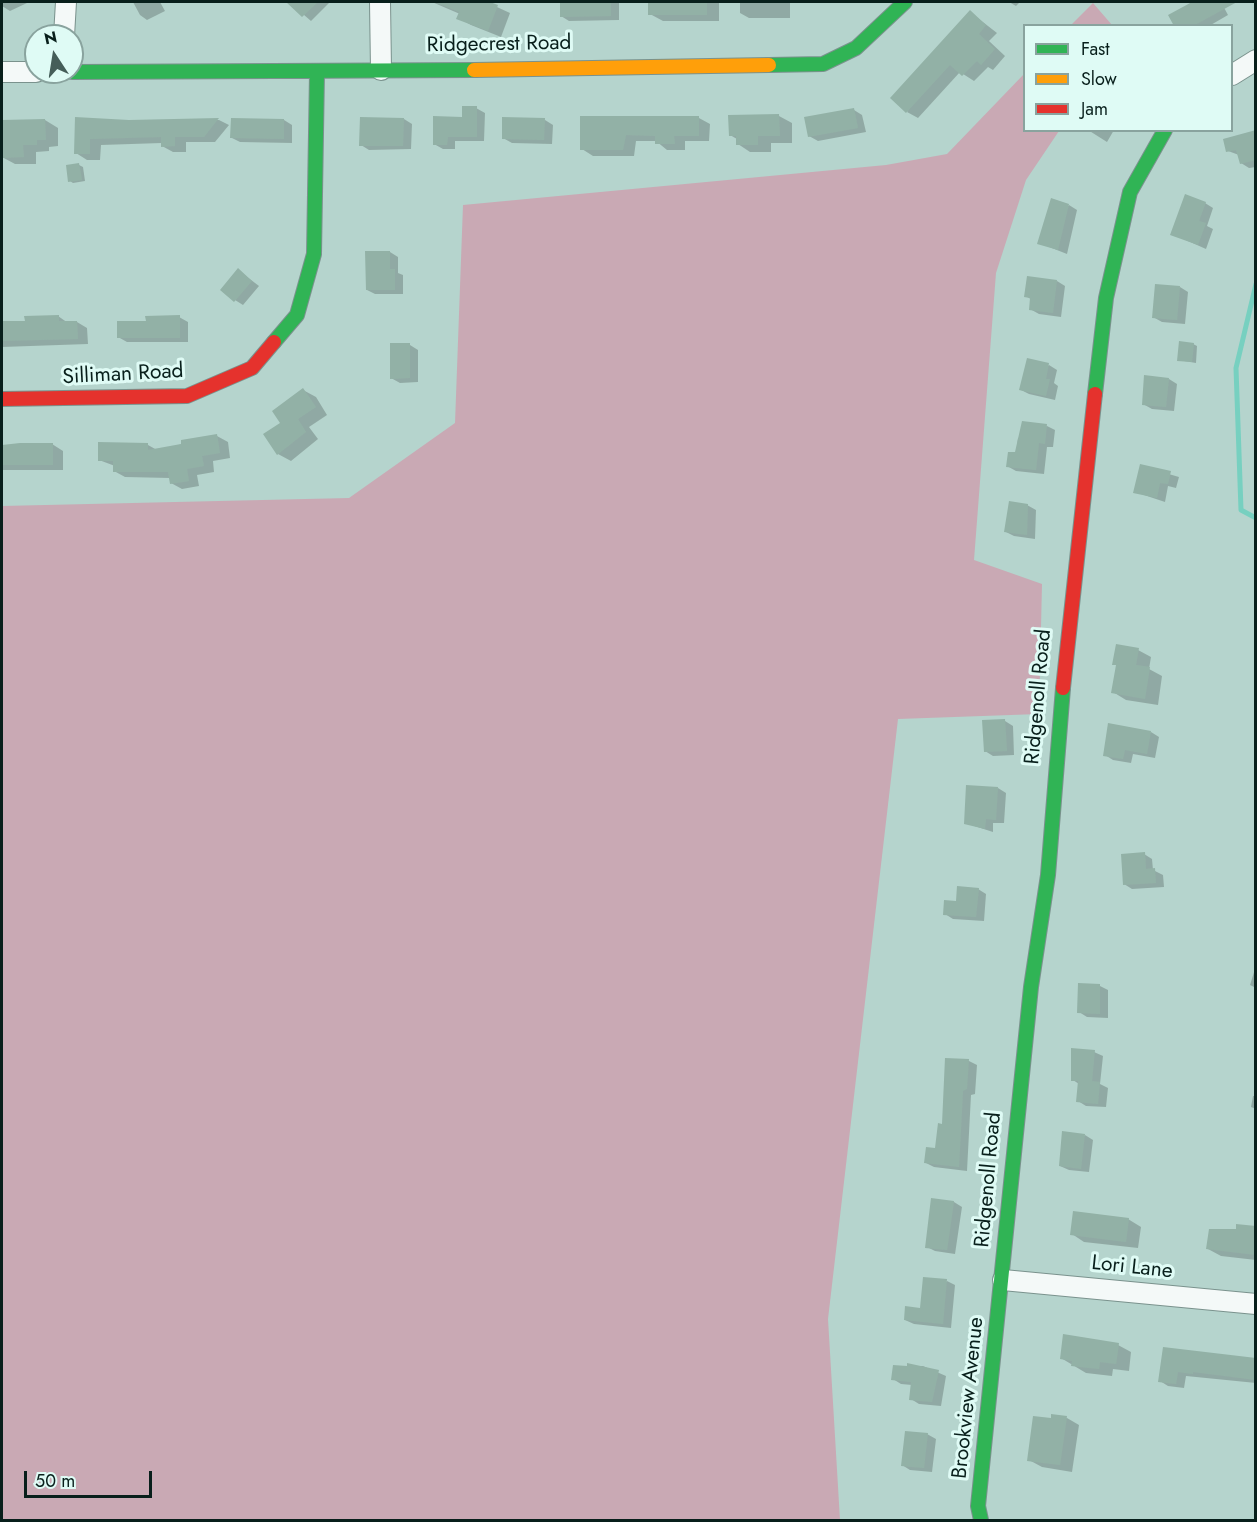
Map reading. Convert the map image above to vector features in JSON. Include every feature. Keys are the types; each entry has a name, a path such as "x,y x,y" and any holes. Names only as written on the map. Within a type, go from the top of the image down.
{"street":[{"path":"65,24 66,2"},
{"path":"380,2 381,70"},
{"name":"Ridgecrest Road","path":"84,72 317,73 381,70 823,64 856,48 905,2"},
{"path":"1233,74 1256,60"},
{"path":"2,72 24,72"},
{"name":"Silliman Road","path":"2,399 187,396 252,368 297,315 314,254 317,73"},
{"name":"Ridgenoll Road","path":"1003,1280 1032,987 1047,875 1064,669 1106,298 1130,192 1165,132"},
{"name":"Lori Lane","path":"1003,1280 1256,1304"},
{"name":"Brookview Avenue","path":"981,1521 978,1506 1003,1280"}],"shaded area":[{"path":"1093,3 1111,24 1072,24"},
{"path":"1023,75 1023,132 1058,132 1026,180 996,273 974,560 1042,584 1039,714 898,719 828,1319 840,1520 2,1520 2,506 349,498 455,423 463,205 886,165 947,154"}],"building":[{"path":"286,2 318,2 302,17"},
{"path":"434,2 490,2 498,5 488,31 456,19 459,12"},
{"path":"560,2 611,2 611,16 560,17"},
{"path":"648,2 707,2 707,15 648,15"},
{"path":"1192,2 1237,2 1197,24 1173,24 1168,15"},
{"path":"970,10 986,25 979,34 995,49 981,65 977,61 962,76 950,65 906,113 890,98"},
{"path":"462,106 477,106 477,137 448,137 447,145 433,145 433,116 462,117"},
{"path":"854,108 858,128 808,137 804,117"},
{"path":"779,114 780,136 758,136 758,145 736,145 736,136 729,136 728,115"},
{"path":"580,116 699,116 699,136 674,136 675,144 655,144 655,136 626,135 623,150 580,150"},
{"path":"75,117 129,120 219,118 204,137 175,137 175,146 161,147 161,137 90,139 90,154 74,154"},
{"path":"360,117 404,118 403,146 359,146"},
{"path":"502,117 545,118 544,140 502,139"},
{"path":"231,118 284,119 284,139 230,138"},
{"path":"45,119 46,140 37,140 37,145 23,145 24,157 2,158 2,120"},
{"path":"1256,130 1256,160 1240,164 1236,150 1226,152 1223,139"},
{"path":"79,163 82,180 68,182 66,165"},
{"path":"1185,194 1206,202 1199,221 1206,223 1198,245 1170,235"},
{"path":"1051,198 1069,204 1058,250 1037,244"},
{"path":"365,251 390,251 390,269 395,269 395,290 366,290"},
{"path":"238,268 252,281 234,302 220,290"},
{"path":"1027,276 1057,280 1053,313 1029,310 1030,298 1024,297"},
{"path":"1155,284 1180,286 1177,320 1152,318"},
{"path":"59,315 59,321 77,321 78,339 2,341 2,321 25,321 24,316"},
{"path":"180,315 180,338 117,338 117,321 146,321 145,316"},
{"path":"1179,341 1194,343 1192,362 1177,361"},
{"path":"390,343 410,343 410,378 390,379"},
{"path":"1027,358 1049,363 1046,379 1050,379 1046,396 1019,390"},
{"path":"1144,375 1169,378 1166,407 1142,405"},
{"path":"303,388 316,407 298,419 306,432 277,455 263,434 280,423 272,411"},
{"path":"1022,421 1047,424 1045,444 1039,443 1036,470 1006,467 1008,452 1015,452"},
{"path":"217,434 220,453 202,456 204,466 187,469 189,481 170,484 168,472 113,472 113,461 98,461 98,442 148,443 148,450 181,444 181,440"},
{"path":"53,443 53,465 2,465 2,445"},
{"path":"1140,464 1171,471 1168,484 1160,483 1157,498 1133,493"},
{"path":"1009,501 1028,504 1027,535 1004,532"},
{"path":"1116,644 1139,648 1136,665 1150,667 1145,699 1111,693 1116,665 1112,665"},
{"path":"1005,719 1007,751 984,752 982,720"},
{"path":"1108,723 1151,731 1147,754 1125,750 1123,759 1103,756"},
{"path":"966,785 998,787 996,820 986,819 985,829 964,824"},
{"path":"1145,852 1146,869 1155,868 1156,883 1123,885 1121,854"},
{"path":"957,886 979,888 976,917 943,915 944,900 956,901"},
{"path":"1078,983 1100,984 1100,1014 1077,1013"},
{"path":"1071,1048 1095,1050 1092,1081 1100,1082 1098,1104 1076,1102 1078,1081 1071,1081"},
{"path":"945,1058 969,1059 967,1089 963,1091 959,1167 924,1163 926,1147 935,1148 938,1123 942,1124"},
{"path":"1062,1131 1085,1134 1081,1169 1059,1166"},
{"path":"931,1198 954,1201 947,1250 925,1248"},
{"path":"1073,1211 1129,1218 1126,1242 1070,1235"},
{"path":"1236,1224 1256,1226 1256,1255 1206,1249 1209,1229 1236,1229"},
{"path":"923,1277 947,1279 943,1324 904,1320 905,1306 920,1308"},
{"path":"1063,1334 1119,1343 1116,1364 1100,1362 1099,1369 1071,1366 1072,1361 1060,1359"},
{"path":"1163,1347 1256,1358 1256,1380 1178,1372 1176,1384 1158,1382"},
{"path":"907,1363 939,1370 932,1402 909,1400 911,1382 891,1380 893,1365 907,1366"},
{"path":"1051,1414 1067,1416 1060,1465 1027,1461 1033,1416 1051,1418"},
{"path":"905,1431 928,1433 924,1468 901,1466"}],"waterway":[{"path":"1256,284 1236,368 1241,510 1256,518"}],"traffic: fast":[{"path":"769,65 823,64 856,48 905,2"},
{"path":"84,72 474,70"},
{"path":"274,342 297,315 314,254 317,73"},
{"path":"1095,394 1106,298 1130,192 1164,132"},
{"path":"981,1520 978,1506 1031,987 1048,875 1063,688"}],"traffic: slow":[{"path":"474,70 769,65"}],"traffic: jam":[{"path":"2,399 187,396 252,368 274,342"},
{"path":"1063,688 1095,394"}]}
